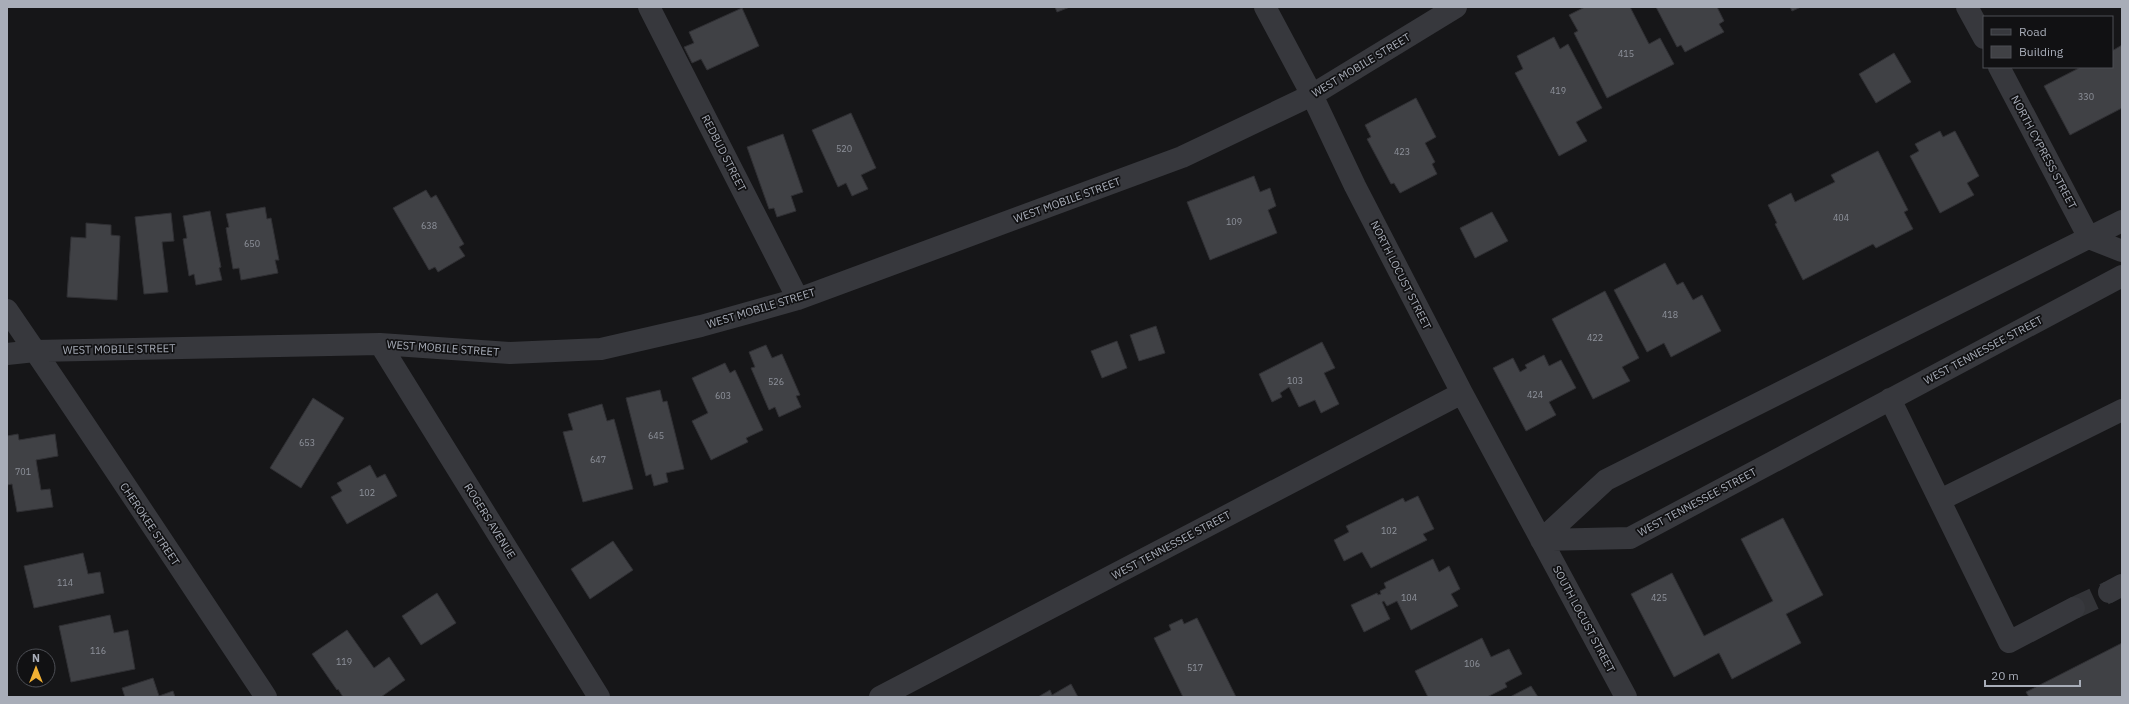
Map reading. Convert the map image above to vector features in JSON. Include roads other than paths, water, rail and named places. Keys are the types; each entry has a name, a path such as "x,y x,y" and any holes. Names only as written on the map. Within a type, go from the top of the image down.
{"street":[{"name":"REDBUD STREET","path":"649,7 798,299"},
{"name":"NORTH LOCUST STREET","path":"1265,7 1312,96 1355,186 1462,393 1541,540"},
{"name":"WEST MOBILE STREET","path":"7,354 35,351 380,344 510,353 601,349 701,326 798,299 1182,157 1312,96 1456,7"},
{"path":"1967,7 1983,36"},
{"name":"NORTH CYPRESS STREET","path":"2000,68 2089,238"},
{"path":"1541,540 1606,480 2122,221"},
{"path":"2089,238 2122,252"},
{"name":"WEST TENNESSEE STREET","path":"1541,540 1630,538 2122,276"},
{"name":"CHEROKEE STREET","path":"7,310 266,697"},
{"name":"ROGERS AVENUE","path":"380,344 600,697"},
{"name":"WEST TENNESSEE STREET","path":"880,697 1462,393"},
{"path":"1890,400 2009,642 2074,608"},
{"path":"1940,500 2122,410"},
{"name":"SOUTH LOCUST STREET","path":"1541,540 1626,697"}],"tunnel":[{"path":"2074,608 2109,592"}]}
